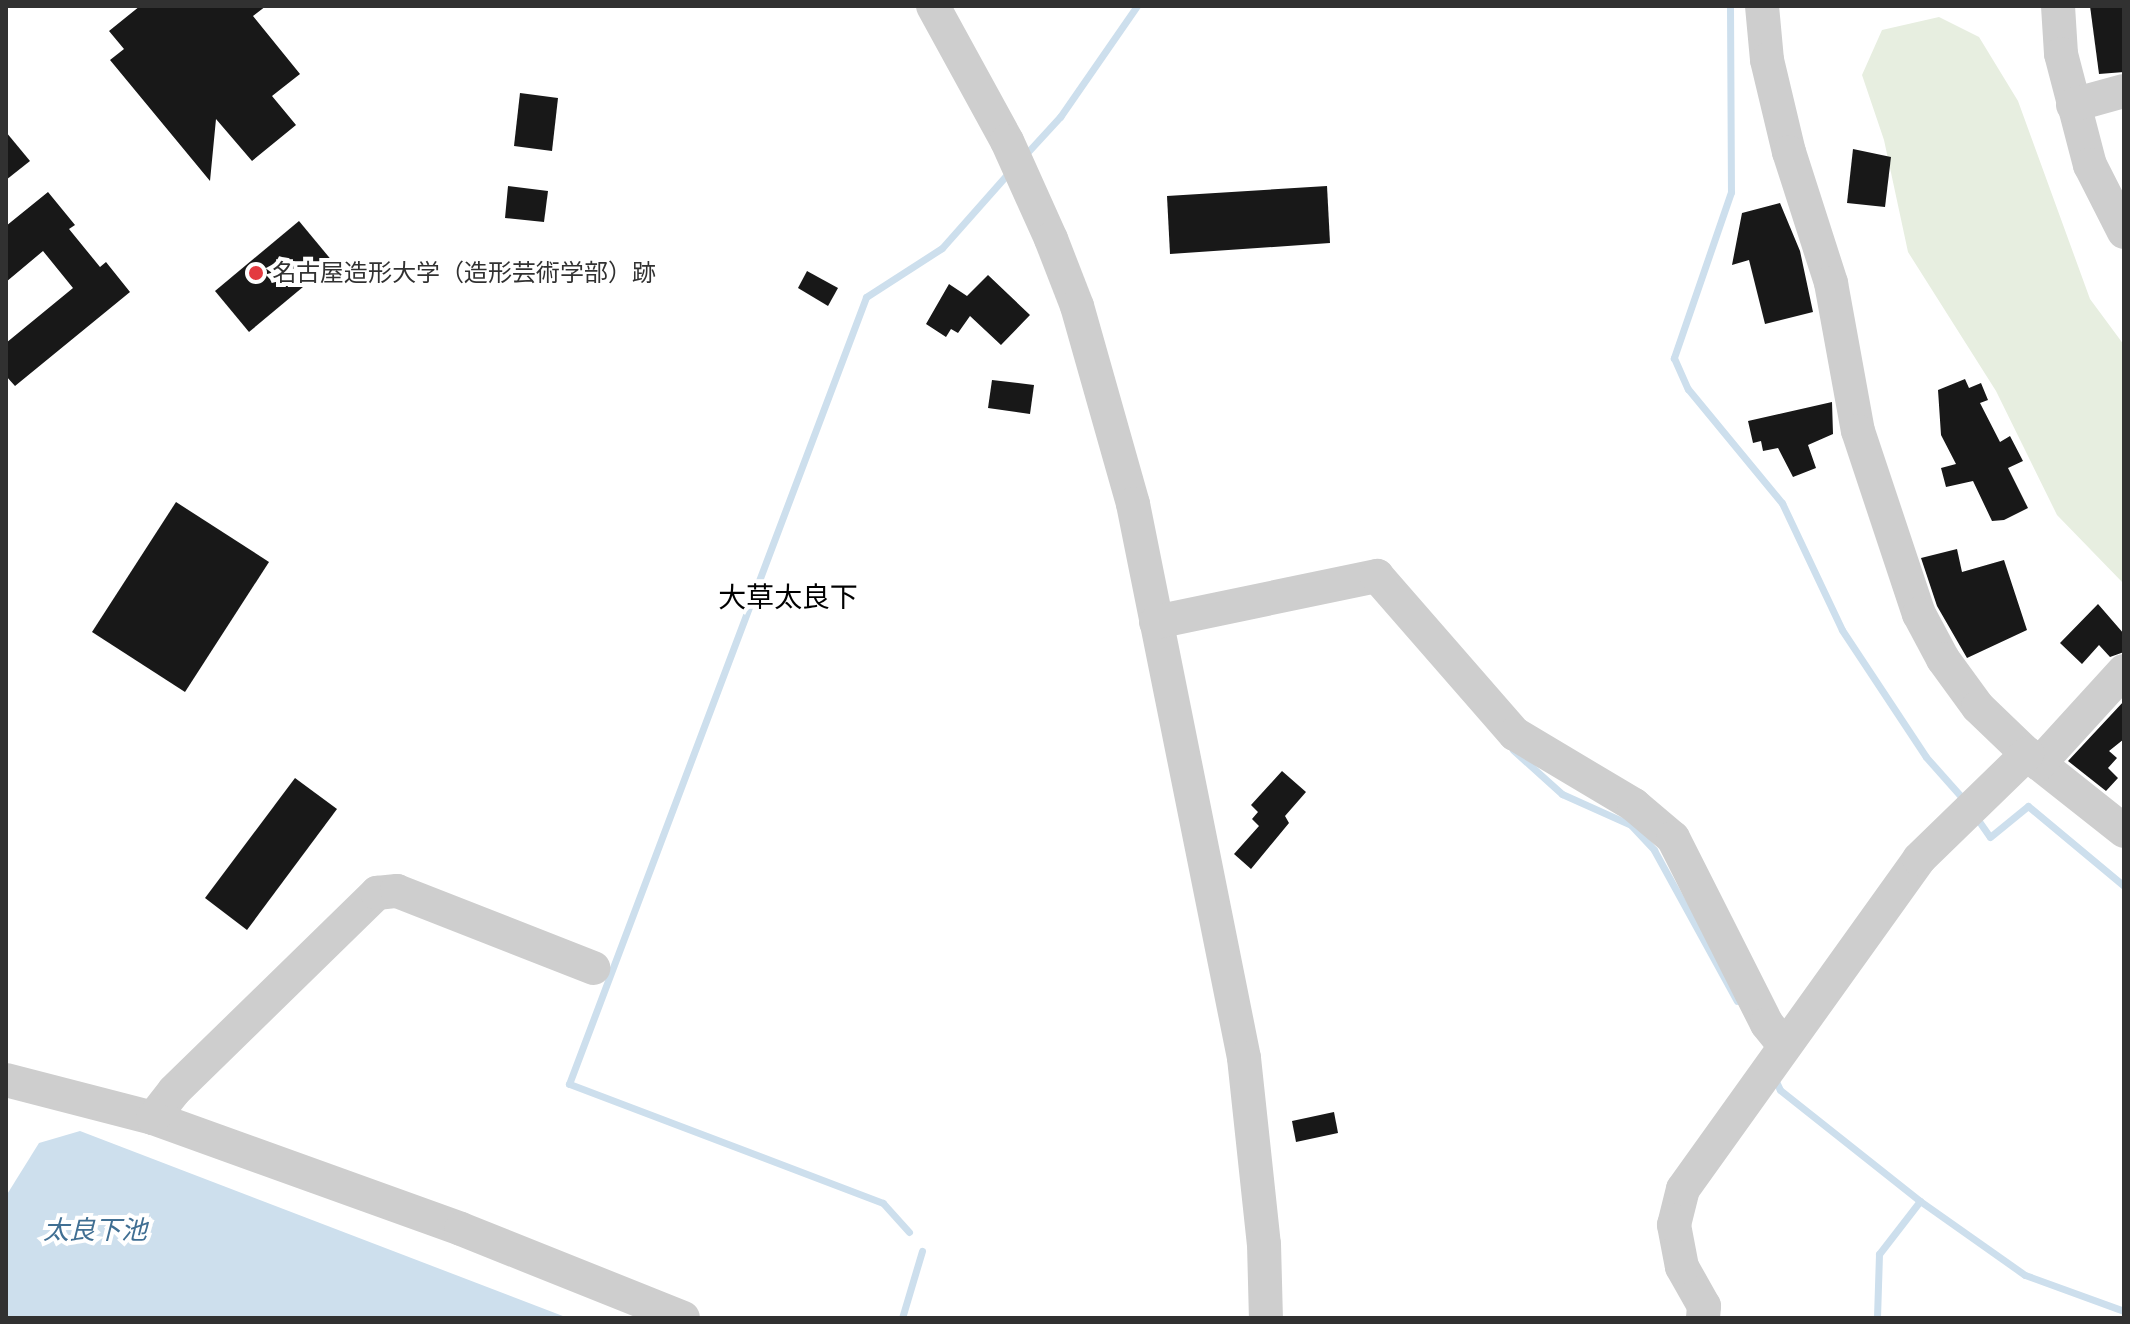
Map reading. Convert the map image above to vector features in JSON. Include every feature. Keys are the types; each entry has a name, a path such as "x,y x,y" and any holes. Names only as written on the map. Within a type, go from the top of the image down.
{"street":[{"path":"933,6 1007,141 1037,209 1097,372 1133,504 1244,1058 1264,1244 1266,1318"},
{"path":"1762,6 1767,60 1789,152 1831,283 1858,431 1899,562 1943,659 1978,707 2033,759 2124,831"},
{"path":"2058,6 2061,54 2090,165 2124,232"},
{"path":"2073,105 2124,91"},
{"path":"1156,622 1377,576 1515,734 1634,805 1673,838 1767,1024 1783,1044"},
{"path":"1703,1318 1704,1306 1682,1267 1674,1225 1683,1189 1783,1044 1919,859 2033,759 2124,671"},
{"path":"153,1118 174,1091 377,893 397,891 593,968"},
{"path":"6,1080 153,1118 461,1229 683,1318"}],"shaded area":[{"path":"1939,17 1979,37 2018,101 2090,299 2124,345 2124,584 2057,515 1996,391 1908,252 1884,140 1862,75 1882,30"}],"water":[{"name":"太良下池","path":"80,1131 568,1318 6,1318 6,1196 39,1143"}],"building":[{"path":"140,6 266,6 253,16 300,74 272,96 296,125 252,161 216,119 210,181 110,60 124,49 109,31"},
{"path":"2090,6 2124,6 2124,72 2099,74"},
{"path":"520,93 558,98 552,151 514,146"},
{"path":"6,132 30,161 6,180"},
{"path":"1853,149 1891,157 1885,207 1847,203"},
{"path":"508,186 548,191 544,222 505,218"},
{"path":"1327,186 1330,243 1170,254 1167,196"},
{"path":"48,192 75,225 69,229 100,267 106,262 130,292 15,386 6,376 6,343 73,288 43,251 6,282 6,226"},
{"path":"1780,203 1800,251 1813,312 1765,324 1749,260 1732,265 1742,213"},
{"path":"299,221 333,262 249,332 215,291"},
{"path":"807,271 838,288 828,306 798,288"},
{"path":"988,275 1030,315 1001,345 970,316 958,333 951,329 946,337 926,324 949,284 967,296"},
{"path":"1965,379 1969,388 1981,383 1988,400 1980,403 2000,442 2010,436 2023,461 2008,468 2028,508 2004,520 1992,521 1973,481 1946,487 1941,468 1956,464 1941,435 1938,390"},
{"path":"992,380 1034,385 1030,414 988,408"},
{"path":"1832,402 1833,434 1808,445 1816,468 1793,477 1778,448 1763,451 1761,441 1753,443 1748,421"},
{"path":"176,502 269,562 185,692 92,632"},
{"path":"1957,549 1962,572 2004,560 2027,630 1967,658 1937,606 1921,558"},
{"path":"2098,604 2124,634 2124,652 2110,657 2099,645 2082,664 2060,643"},
{"path":"2124,701 2124,739 2109,751 2117,758 2108,768 2118,778 2106,791 2068,761"},
{"path":"1282,771 1306,792 1285,816 1289,823 1251,869 1234,854 1259,826 1252,819 1258,812 1251,805"},
{"path":"295,778 337,809 247,930 205,898"},
{"path":"1334,1112 1338,1133 1296,1142 1292,1121"}],"waterway":[{"path":"1025,155 1060,117 1137,6"},
{"path":"1730,6 1731,192 1674,358 1688,389 1782,503 1842,630 1926,757 1965,801"},
{"path":"909,1232 883,1203 569,1084 866,297 942,248 1011,170"},
{"path":"1513,750 1562,794 1631,825 1654,850 1737,1001"},
{"path":"1976,817 1990,837 2028,806 2124,886"},
{"path":"1774,1077 1780,1090 1920,1201 1879,1254 1877,1318"},
{"path":"1920,1201 2025,1275 2124,1311"},
{"path":"902,1318 922,1251"}],"place":[{"name":"名古屋造形大学（造形芸術学部）跡","path":"256,273"}],"district":[{"name":"大草太良下","path":"788,597"}]}
